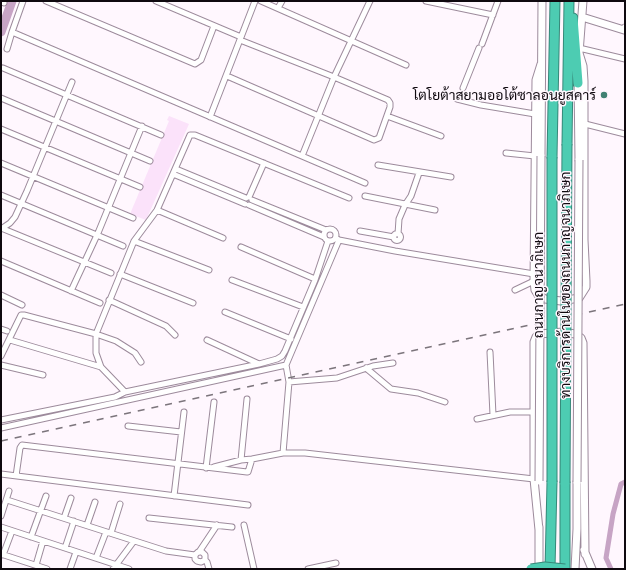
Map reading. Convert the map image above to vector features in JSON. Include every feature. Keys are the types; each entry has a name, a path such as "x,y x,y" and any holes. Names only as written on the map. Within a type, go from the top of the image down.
{"highway":[{"path":"550,1 554,23"},
{"name":"ถนนกาญจนาภิเษก","path":"550,569 552,482 552,157 555,1"},
{"name":"ถนนกาญจนาภิเษก","path":"565,569 566,144 569,1"},
{"path":"572,1 578,83"},
{"path":"531,569 545,567 565,569"}],"main road":[{"path":"542,1 534,278 535,290 538,295 545,299 561,302 579,298 586,287 584,240 585,124 583,66 579,51"},
{"name":"ทางบริการด้านในของถนนกาญจนาภิเษก","path":"575,569 577,529 578,83 583,1"},
{"path":"582,17 625,29"},
{"path":"537,480 538,156 535,114 536,80 541,64"},
{"path":"538,569 539,530 534,412 534,342 539,334 554,332 575,334 581,338 583,343 585,554"},
{"path":"577,529 585,554 591,566"}],"street":[{"path":"7,49 23,1"},
{"path":"46,1 195,64 200,60 214,26"},
{"path":"156,1 388,100 390,107 379,138 374,140 226,76"},
{"path":"210,117 255,1"},
{"path":"261,1 406,65"},
{"path":"278,8 282,1"},
{"path":"302,156 334,77 352,42 370,1"},
{"path":"426,1 493,15"},
{"path":"463,88 498,1"},
{"path":"12,32 365,183"},
{"path":"579,51 625,59"},
{"path":"3,68 162,135"},
{"path":"1,229 10,223 15,217 72,82"},
{"path":"1,98 150,162"},
{"path":"457,99 481,105 535,114"},
{"path":"387,116 441,136"},
{"path":"585,124 625,134"},
{"path":"71,290 97,235 142,126"},
{"path":"1,129 140,187"},
{"path":"125,392 101,367 96,353 96,334 134,241 157,210 190,135 192,134 349,198"},
{"path":"506,153 538,156"},
{"path":"1,163 133,218"},
{"path":"248,201 264,163"},
{"path":"378,165 451,178"},
{"path":"176,169 248,201 324,237 328,241"},
{"path":"395,251 398,223 404,205 411,196 419,173"},
{"path":"173,174 326,230 332,228 336,232 337,239 286,365 289,382 283,453"},
{"path":"1,195 123,246"},
{"path":"365,196 435,210"},
{"path":"157,210 223,238"},
{"path":"1,229 111,273"},
{"path":"324,237 324,232 326,230"},
{"path":"360,231 396,237"},
{"path":"328,241 337,239 534,278"},
{"path":"134,241 209,270"},
{"path":"1,420 115,397 125,392 259,364 282,356 291,339 315,279 328,241"},
{"path":"241,247 315,279"},
{"path":"1,260 100,303"},
{"path":"120,274 193,303"},
{"path":"515,290 534,278"},
{"path":"232,280 303,307"},
{"path":"1,295 22,305"},
{"path":"110,300 166,326 175,335"},
{"path":"225,312 291,339"},
{"path":"1,356 22,315 96,334 116,341 127,346 135,353 141,362"},
{"path":"1,328 7,331"},
{"path":"10,340 101,367"},
{"path":"207,340 259,364"},
{"path":"490,352 493,415"},
{"path":"289,382 337,378 366,368 393,363"},
{"path":"1,365 43,375"},
{"path":"1,428 286,365"},
{"path":"366,368 391,389 418,393 445,402"},
{"path":"241,460 247,399"},
{"path":"208,468 214,402"},
{"path":"174,496 184,412"},
{"path":"477,419 510,412 534,412"},
{"path":"128,426 181,432"},
{"path":"16,476 20,448 22,445 247,472 252,459"},
{"path":"208,468 241,460 283,453 305,453 537,480"},
{"path":"1,474 248,505"},
{"path":"1,516 9,491"},
{"path":"31,537 42,511 46,496"},
{"path":"64,518 71,498"},
{"path":"7,500 171,552 204,553 209,569"},
{"path":"87,525 95,502"},
{"path":"96,558 120,504"},
{"path":"149,518 232,527"},
{"path":"65,548 74,521"},
{"path":"205,560 197,562 195,558 217,525"},
{"path":"244,525 254,569"},
{"path":"1,527 96,558 115,567 129,569"},
{"path":"12,531 2,554 47,569"},
{"path":"36,566 44,541"},
{"path":"115,567 134,541"},
{"path":"70,569 76,552"},
{"path":"308,569 336,562"}],"shaded area":[{"path":"169,116 189,124 146,220 130,214 169,121 167,120"}],"waterway":[{"path":"1,32 12,1"},
{"path":"611,569 606,558 613,514 621,484 625,482"}],"railway":[{"path":"1,441 625,304"}],"place":[{"name":"โตโยต้าสยามออโต้ซาลอนยูสคาร์","path":"604,95"}]}
